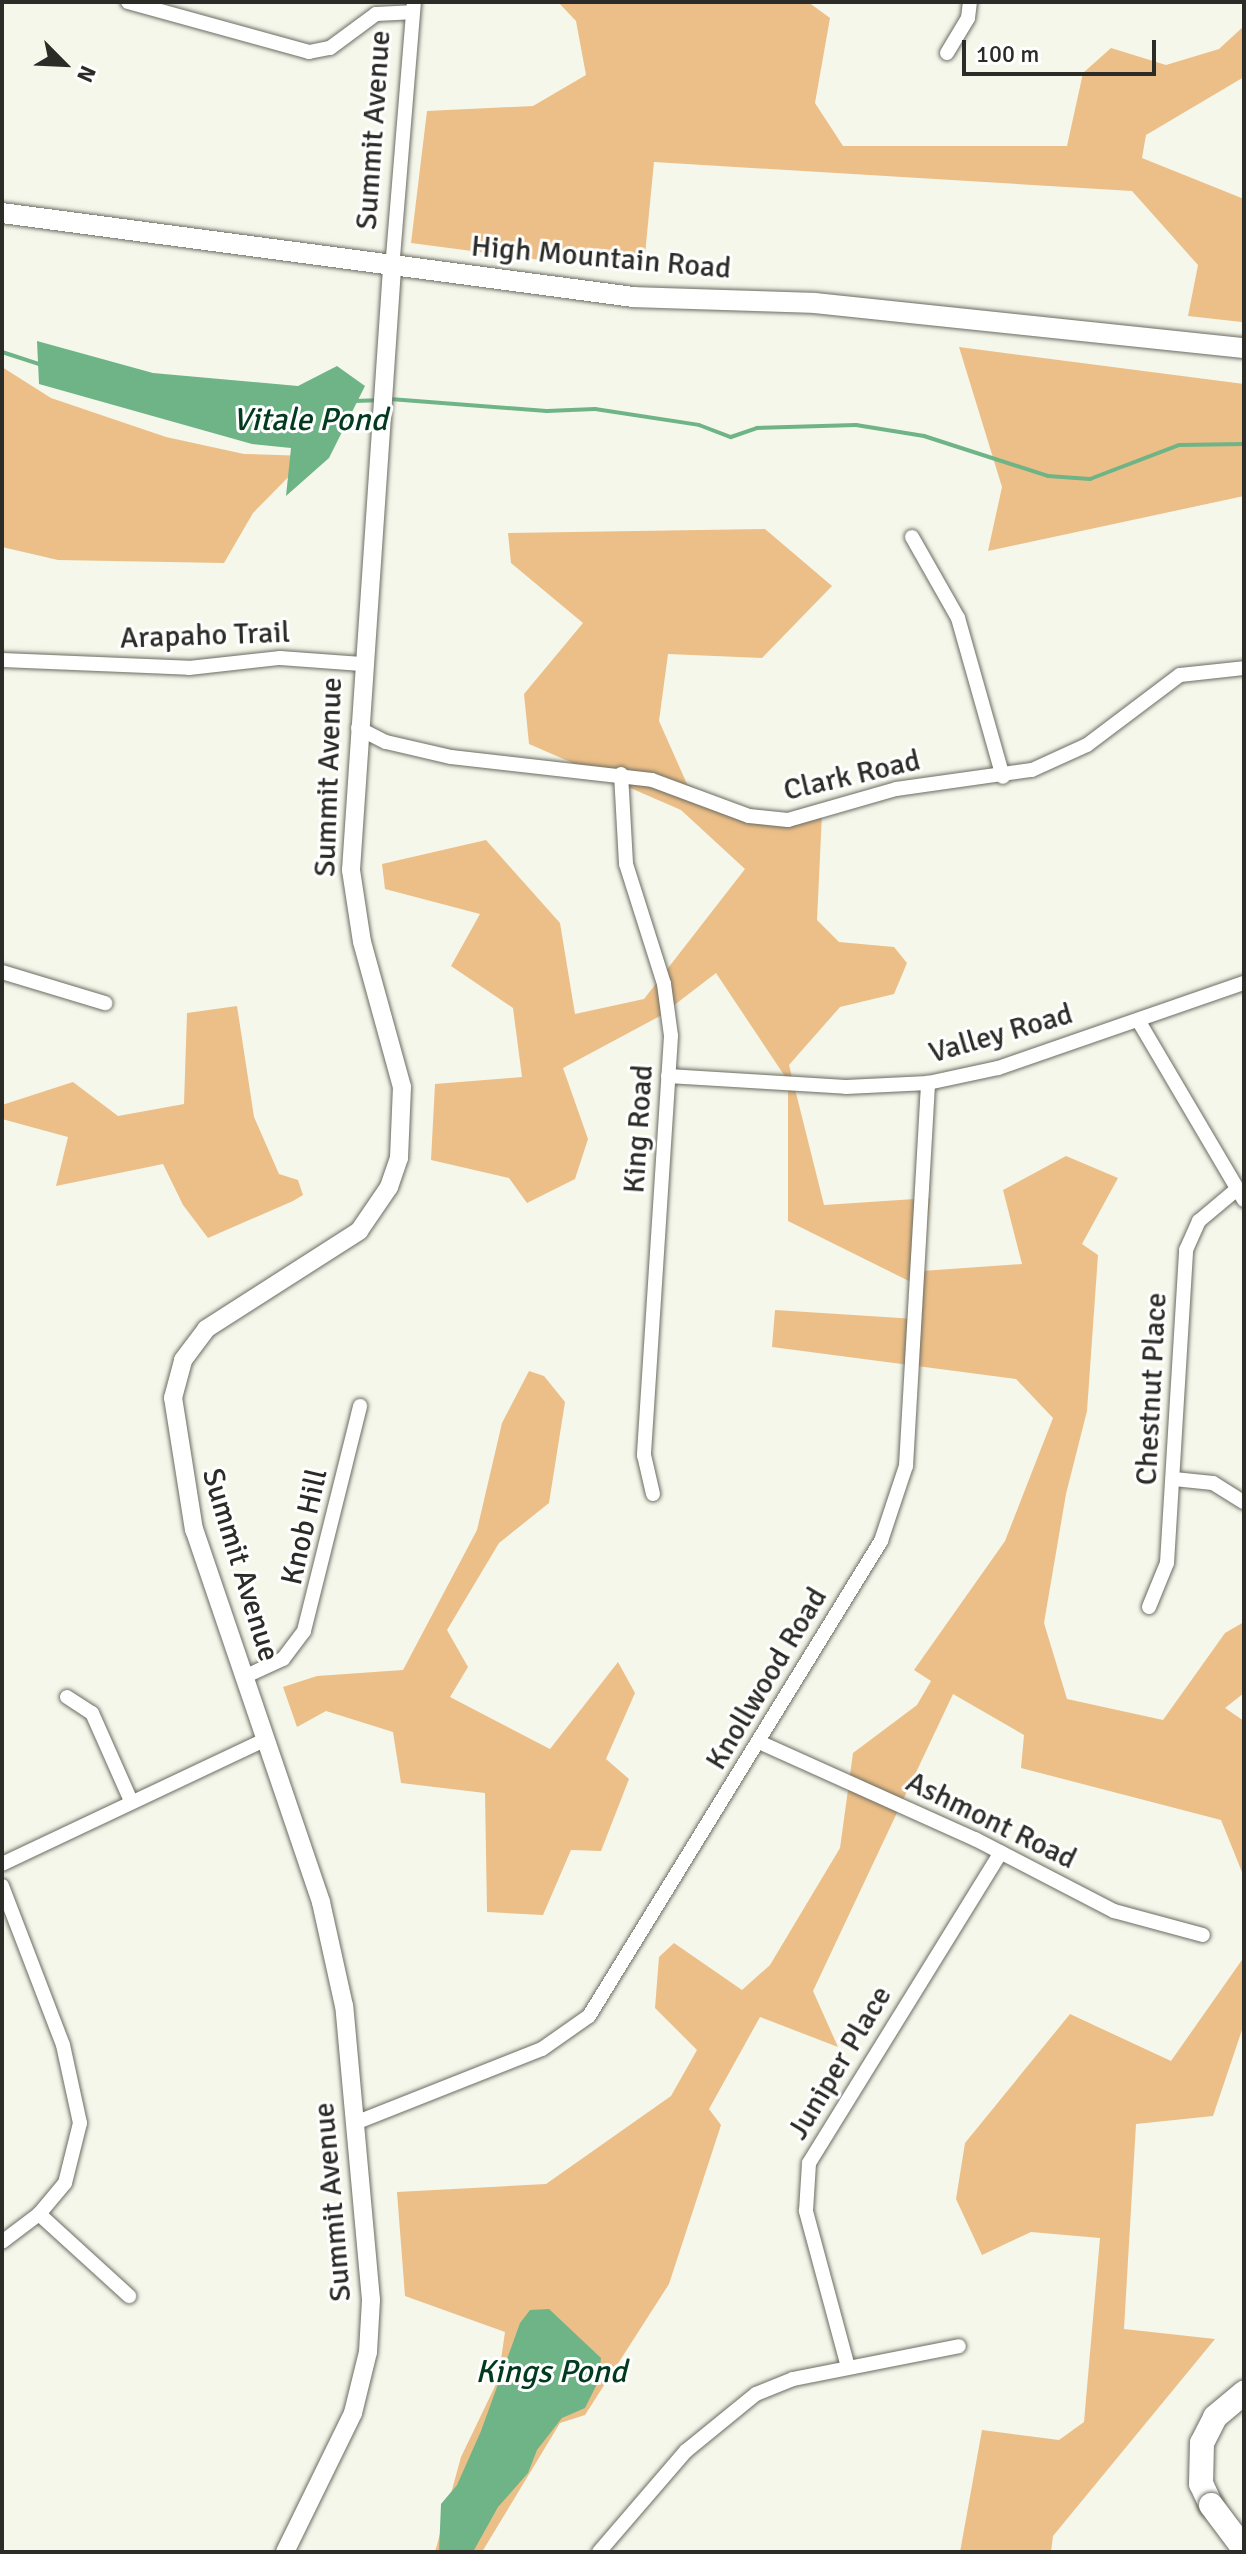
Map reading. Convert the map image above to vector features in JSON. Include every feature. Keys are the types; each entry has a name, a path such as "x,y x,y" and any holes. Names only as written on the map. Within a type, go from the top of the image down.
{"highway":[{"path":"1244,2393 1225,2406 1202,2443 1201,2484 1211,2505 1244,2549"},
{"path":"1222,2552 1244,2535"}],"main road":[{"name":"High Mountain Road","path":"2,213 392,269 633,297 815,303 1244,348"}],"street":[{"path":"128,2 309,52 330,48 376,14 412,7"},
{"path":"947,53 968,18 970,2"},
{"name":"Summit Avenue","path":"285,2552 353,2413 368,2352 371,2300 344,2006 330,1936 194,1530 173,1398 183,1360 206,1329 359,1231 389,1187 399,1158 402,1087 354,902 351,834 412,7"},
{"path":"912,537 958,618 1003,777"},
{"name":"Arapaho Trail","path":"2,660 189,668 280,658 362,664"},
{"name":"Clark Road","path":"358,728 386,742 451,757 621,774 679,788 749,816 788,820 920,784 1003,777 1087,745 1180,675 1244,668"},
{"name":"King Road","path":"621,774 626,864 669,1010 668,1076 644,1455 653,1494"},
{"path":"2,972 105,1003"},
{"name":"Valley Road","path":"668,1076 846,1087 928,1083 998,1068 1244,983"},
{"path":"1138,1020 1240,1195"},
{"name":"Knollwood Road","path":"355,2123 542,2049 589,2016 881,1541 901,1492 928,1083"},
{"name":"Chestnut Place","path":"1149,1607 1167,1563 1186,1250 1199,1221 1240,1195"},
{"name":"Knob Hill","path":"244,1677 283,1659 304,1631 360,1406"},
{"path":"1174,1479 1213,1483 1244,1502"},
{"path":"67,1697 92,1713 131,1801"},
{"path":"2,1864 266,1739"},
{"name":"Ashmont Road","path":"759,1742 1001,1852 1114,1911 1203,1935"},
{"name":"Juniper Place","path":"848,2367 806,2211 809,2163 1001,1852"},
{"path":"2,1886 63,2045 79,2105 74,2162 39,2214 2,2242"},
{"path":"39,2214 129,2296"},
{"path":"599,2552 686,2451 738,2407 775,2385 848,2367 959,2346"}],"shaded area":[{"path":"558,2 808,2 830,18 815,103 843,146 1067,146 1083,73 1111,48 1166,65 1219,49 1244,26 1244,77 1146,135 1142,158 1244,199 1242,322 1188,316 1198,265 1132,191 654,162 644,265 541,260 411,243 427,111 533,106 586,75 576,21"},
{"path":"959,347 1244,384 1244,496 988,551 1002,487"},
{"path":"2,367 51,398 166,437 244,454 309,456 253,513 224,563 58,560 2,547"},
{"path":"765,529 832,586 762,658 668,654 659,721 687,784 746,815 822,814 817,920 839,942 894,947 907,963 894,994 840,1007 789,1065 824,1205 930,1198 922,1271 1022,1264 1003,1190 1066,1156 1118,1178 1082,1244 1098,1255 1087,1411 1066,1494 1044,1623 1067,1699 1163,1720 1225,1633 1244,1622 1244,1693 1225,1708 1244,1721 1244,1877 1221,1820 1021,1768 1024,1735 953,1694 813,1991 838,2047 760,2017 709,2109 721,2125 669,2284 585,2415 560,2423 482,2552 435,2552 461,2457 498,2380 505,2332 405,2296 397,2192 546,2184 671,2096 697,2050 655,2008 659,1957 674,1943 742,1990 770,1965 840,1848 853,1753 917,1705 931,1681 914,1670 1005,1541 1053,1418 1016,1379 772,1347 775,1310 916,1319 919,1286 788,1221 788,1081 716,973 660,1016 563,1068 588,1139 575,1179 527,1203 509,1178 431,1160 435,1084 522,1077 513,1008 451,966 480,914 385,889 382,864 486,840 560,923 575,1014 644,999 745,869 681,810 529,744 524,694 583,623 511,563 508,533"},
{"path":"237,1006 254,1117 279,1174 298,1180 303,1195 293,1201 208,1238 183,1205 163,1164 56,1186 68,1137 2,1119 2,1105 73,1082 118,1116 184,1104 187,1013"},
{"path":"529,1371 544,1376 565,1402 549,1503 499,1543 447,1630 468,1667 450,1697 550,1749 618,1662 635,1693 606,1759 629,1779 601,1851 571,1850 543,1915 487,1912 485,1793 401,1783 393,1732 326,1711 297,1727 283,1687 317,1676 403,1670 477,1530 502,1423"},
{"path":"1244,1957 1244,2024 1213,2116 1136,2124 1124,2329 1215,2339 1053,2536 1051,2552 960,2552 982,2430 1059,2440 1084,2422 1100,2238 1031,2232 982,2255 956,2199 965,2143 1070,2014 1171,2061"}],"water":[{"name":"Vitale Pond","path":"37,341 153,373 298,386 337,366 365,386 329,458 286,496 291,448 252,444 39,384"},
{"name":"Kings Pond","path":"549,2309 601,2358 598,2382 585,2408 562,2418 537,2450 528,2473 498,2507 473,2552 439,2552 441,2504 457,2485 481,2431 520,2323 530,2310"}],"waterway":[{"path":"2,352 40,364"},
{"path":"390,399 547,411 595,409 699,425 731,437 757,428 856,425 924,436 1048,476 1090,479 1179,445 1244,444"},
{"path":"354,401 377,400"}]}
